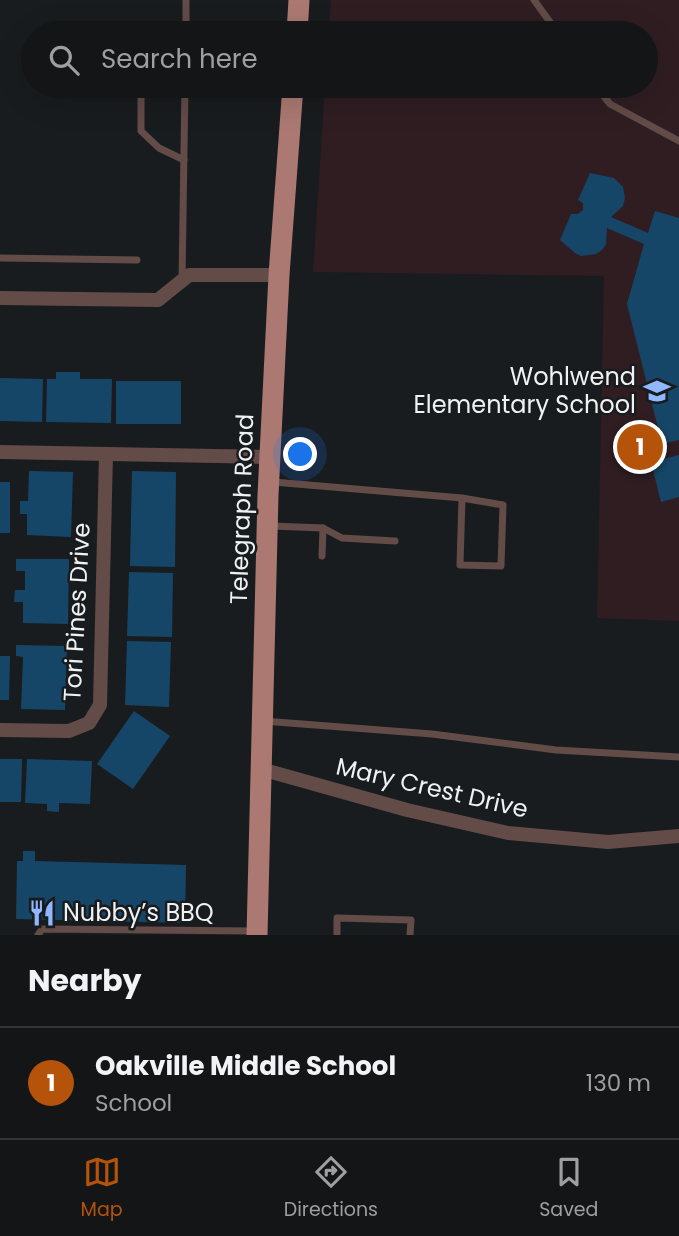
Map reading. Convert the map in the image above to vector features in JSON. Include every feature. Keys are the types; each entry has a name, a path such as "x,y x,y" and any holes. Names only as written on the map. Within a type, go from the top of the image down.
{"main road":[{"path":"298,21 299,0"},
{"name":"Telegraph Road","path":"258,933 268,482 292,98"}],"street":[{"path":"0,298 158,300 190,275 279,275"},
{"path":"0,452 270,457"},
{"name":"Tori Pines Drive","path":"0,730 69,732 89,723 100,705 106,454"},
{"name":"Mary Crest Drive","path":"261,769 407,810 508,833 607,842 679,836"}],"lane":[{"path":"186,0 186,21"},
{"path":"534,0 549,21"},
{"path":"141,98 141,131 159,148 184,160"},
{"path":"182,281 185,98"},
{"path":"605,98 610,104 679,141"},
{"path":"0,258 137,260"},
{"path":"268,482 461,498 503,505 501,566 460,565 461,498"},
{"path":"267,526 323,528 342,538 395,541"},
{"path":"322,556 323,528"},
{"path":"262,721 432,734 556,750 679,757"},
{"path":"337,935 337,918 411,920 410,935"},
{"path":"38,935 42,929 258,933"}],"shaded area":[{"path":"331,0 679,0 679,621 597,618 604,276 313,272 324,98 658,98 658,21 330,21"}],"building":[{"name":"Wohlwend Elementary School","path":"590,173 614,178 623,187 623,206 611,217 648,233 655,211 679,218 679,440 662,444 627,304 644,244 607,228 606,244 602,250 596,254 581,256 560,240 571,214 578,214 583,210 583,203 578,200"},
{"path":"56,372 80,372 80,379 112,379 111,423 46,422 47,379 56,379"},
{"path":"0,378 43,379 42,422 0,421"},
{"path":"116,381 181,381 181,424 116,424"},
{"name":"Wohlwend Elementary School","path":"679,455 679,497 661,502 651,462"},
{"path":"29,471 73,472 71,537 27,535 27,514 20,514 20,501 28,501"},
{"path":"132,471 176,472 175,567 130,566"},
{"path":"0,482 10,482 10,533 0,533"},
{"path":"16,559 69,559 68,624 23,623 23,602 14,602 15,590 25,590 25,571 16,571"},
{"path":"129,572 173,573 172,637 127,636"},
{"path":"127,641 171,642 169,707 125,705"},
{"path":"16,645 67,646 65,710 21,709 23,657 16,656"},
{"path":"0,656 10,656 9,700 0,700"},
{"path":"134,711 170,736 133,789 97,764"},
{"path":"0,759 22,759 21,802 0,802"},
{"path":"27,759 92,761 90,804 59,803 59,812 47,811 47,804 25,803"},
{"path":"23,851 35,851 35,861 186,865 185,923 16,919 17,861 23,861"}],"place":[{"name":"Wohlwend Elementary School","path":"657,391"},
{"name":"Oakville Middle School","path":"640,447"},
{"name":"Nubby’s BBQ","path":"42,913"}]}
